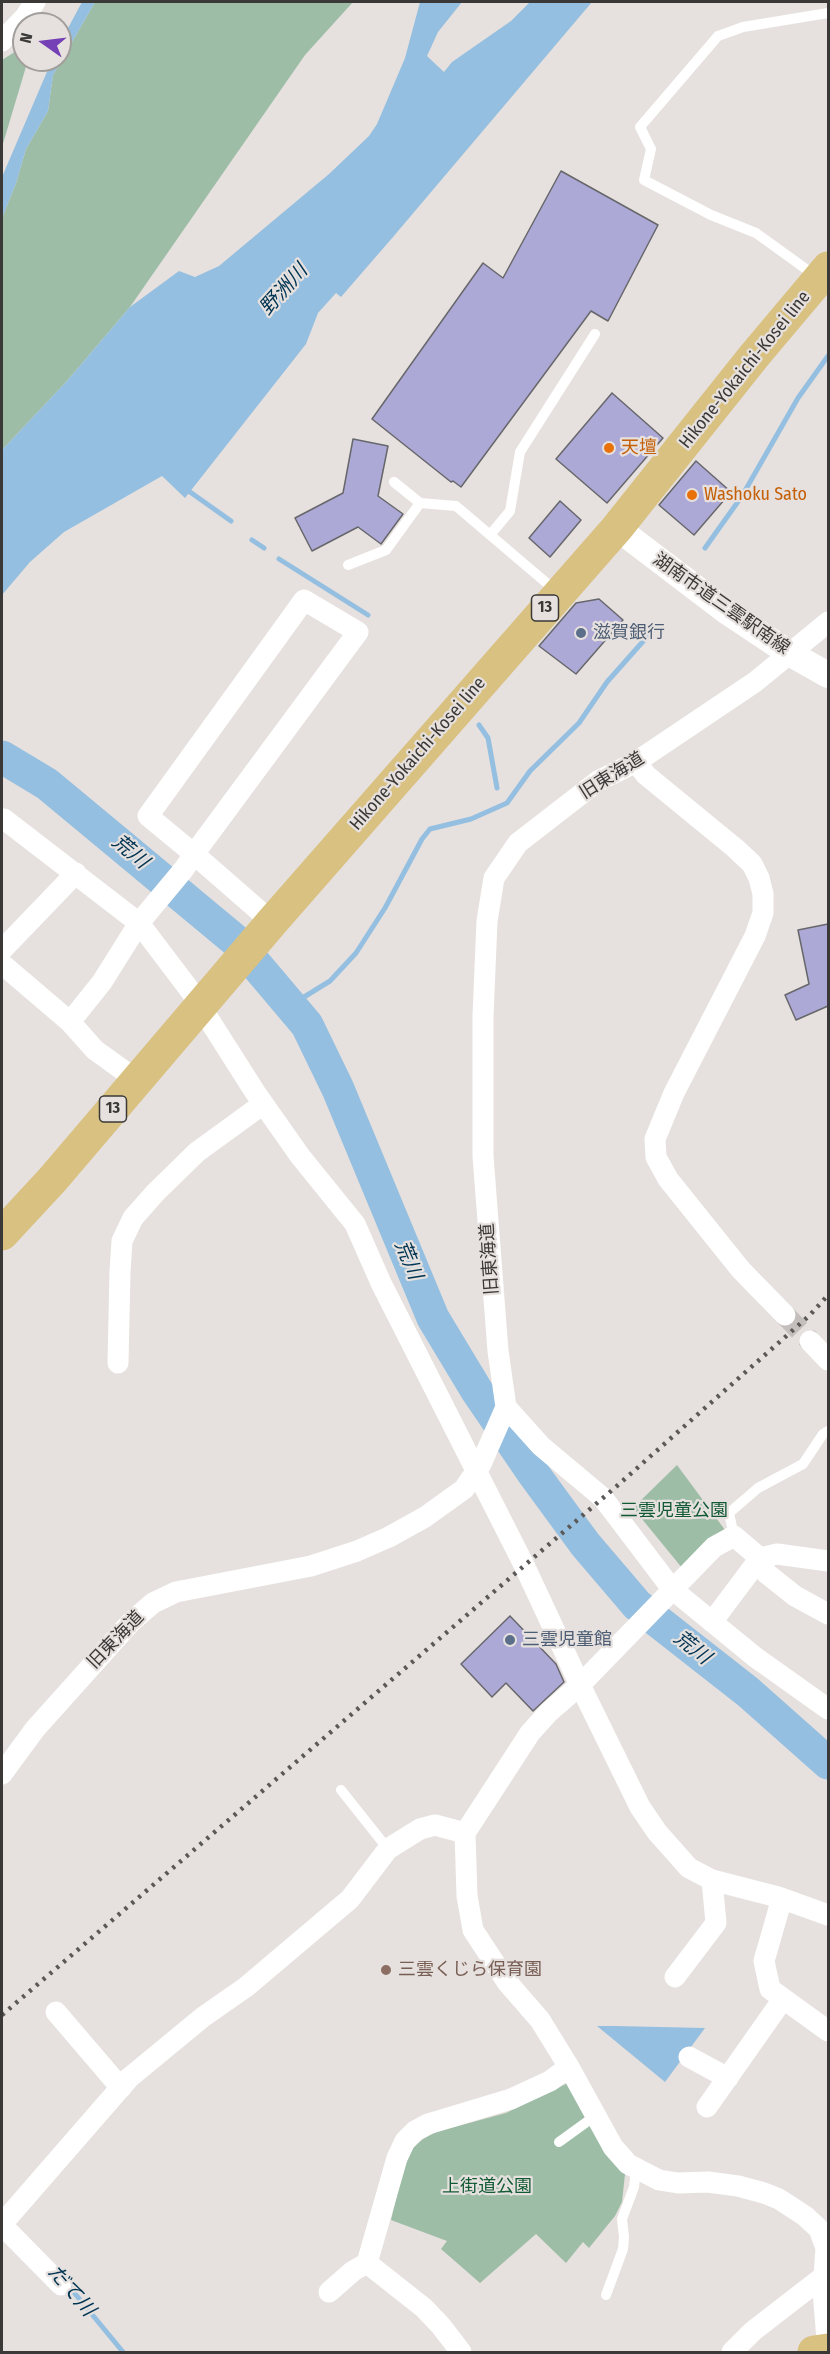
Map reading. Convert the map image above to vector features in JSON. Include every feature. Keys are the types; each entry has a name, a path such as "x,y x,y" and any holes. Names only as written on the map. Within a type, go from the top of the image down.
{"main road":[{"name":"Hikone-Yokaichi-Kosei line","path":"2,1234 53,1179 263,932 616,528 824,273"}],"street":[{"path":"2,40 25,17 35,2"},
{"name":"湖南市道三雲駅南線","path":"616,528 726,611 789,653 828,675"},
{"path":"70,1022 102,982 141,920 189,862 358,632 304,600 148,816 189,862 263,932"},
{"name":"旧東海道","path":"2,1774 43,1720 131,1622 153,1603 176,1592 311,1566 357,1551 425,1517 464,1489 479,1467 504,1416 506,1407 498,1351 483,1156 483,1016 487,921 494,878 518,843 598,782 636,762 755,682 828,622"},
{"path":"636,762 646,775 752,864 759,878 763,894 763,913 755,936 674,1093 655,1139 656,1157 668,1179 741,1270 785,1315"},
{"path":"2,819 141,920 201,1006 263,1104 300,1156 355,1224 381,1283 479,1467 640,1807 669,1847 689,1868 712,1880 782,1898 828,1915"},
{"path":"2,950 76,873"},
{"path":"2,964 70,1022 95,1050 138,1081"},
{"path":"118,1363 123,1241 134,1218 155,1193 197,1152 263,1104"},
{"path":"810,1341 828,1360"},
{"path":"506,1407 541,1446 603,1498 668,1594 712,1622 755,1657 828,1709"},
{"path":"823,2351 827,2340 823,2291 826,2275 826,2248 819,2229 805,2216 778,2199 738,2186 659,2180 628,2164 613,2147 570,2067 540,2020 507,1982 473,1929 467,1896 465,1833 530,1733 627,1637 714,1546 734,1536 760,1558 766,1573 795,1596 828,1614"},
{"path":"712,1622 760,1558 777,1554 828,1561"},
{"path":"61,2285 2,2224 129,2078 203,2017 246,1987 350,1899 388,1849 420,1829 435,1825 465,1833"},
{"path":"675,1977 717,1923 712,1880"},
{"path":"782,1898 764,1961 770,1989 828,2031"},
{"path":"707,2107 783,1999"},
{"path":"56,2012 121,2088"},
{"path":"689,2056 728,2078"},
{"path":"329,2292 353,2271 367,2263 397,2158 405,2141 428,2124 511,2099 550,2080 570,2067"},
{"path":"367,2263 424,2308 461,2352"},
{"path":"732,2352 753,2331 826,2275"}],"lane":[{"path":"824,273 756,233 711,215 644,180 651,149 640,127 718,36 743,27 828,13"},
{"path":"490,535 510,511 520,452 595,334"},
{"path":"394,482 420,503 456,506 559,593"},
{"path":"348,565 386,550 420,503"},
{"path":"734,1536 729,1512 758,1488 803,1464 822,1434 828,1431"},
{"path":"341,1790 388,1849"},
{"path":"559,2142 595,2116"},
{"path":"606,2295 623,2249 622,2219 634,2187 636,2169"}],"green space":[{"path":"95,2 353,2 305,55 130,307 67,381 2,450 2,218 26,149 48,111 53,75 55,72 72,72 72,42"},
{"path":"12,54 12,72 24,72 2,147 2,60"},
{"name":"三雲児童公園","path":"677,1465 725,1530 687,1574 633,1508"},
{"name":"上街道公園","path":"570,2082 625,2174 622,2202 615,2216 589,2248 583,2242 566,2263 536,2234 480,2283 441,2249 447,2241 391,2220 403,2169 413,2148 423,2139 436,2132 506,2113"}],"water":[{"path":"82,2 95,2 72,42 72,21"},
{"name":"野洲川","path":"420,2 462,2 438,32 427,56 444,72 452,62 511,21 530,2 592,2 341,297 336,293 318,313 306,344 185,498 162,476 64,532 30,562 2,595 2,450 67,381 130,307 179,271 195,277 219,266 329,174 369,136 377,124 405,58"},
{"path":"47,72 55,72 48,111 26,149 2,218 2,177"},
{"path":"597,2026 615,2026 705,2028 665,2082"}],"building":[{"path":"561,171 658,225 608,321 591,311 461,487 451,482 372,419 483,263 503,278"},
{"name":"天壇","path":"612,393 663,438 607,503 556,459"},
{"path":"353,439 388,446 378,496 403,514 381,544 358,527 312,551 295,518 343,493"},
{"name":"Washoku Sato","path":"696,461 731,492 694,535 659,505"},
{"path":"560,501 581,520 550,557 529,538"},
{"name":"滋賀銀行","path":"599,599 623,620 576,674 539,646 576,603"},
{"path":"828,924 828,1006 796,1020 785,995 809,984 798,930"},
{"name":"三雲児童館","path":"510,1616 556,1664 564,1682 533,1711 506,1683 492,1697 461,1664"}],"waterway":[{"path":"705,548 742,496 798,398 828,356"},
{"path":"183,487 231,521"},
{"path":"252,540 264,548"},
{"path":"279,559 368,615"},
{"path":"291,1005 330,981 356,953 385,908 422,839 430,829 471,819 507,803 530,771 579,723 607,682 654,629"},
{"path":"479,725 488,738 497,788"},
{"name":"荒川","path":"2,757 47,784 236,941 307,1025 338,1089 433,1318 477,1391 533,1473 585,1544 637,1605 748,1692 828,1763"},
{"name":"だて川","path":"67,2284 123,2352"}],"tunnel":[{"path":"785,1315 810,1341"}],"railway":[{"path":"2,2015 618,1485 810,1315 828,1295"}],"place":[{"name":"天壇","path":"609,448"},
{"name":"Washoku Sato","path":"692,495"},
{"name":"滋賀銀行","path":"581,633"},
{"name":"三雲児童館","path":"510,1640"},
{"name":"三雲くじら保育園","path":"386,1970"}]}
